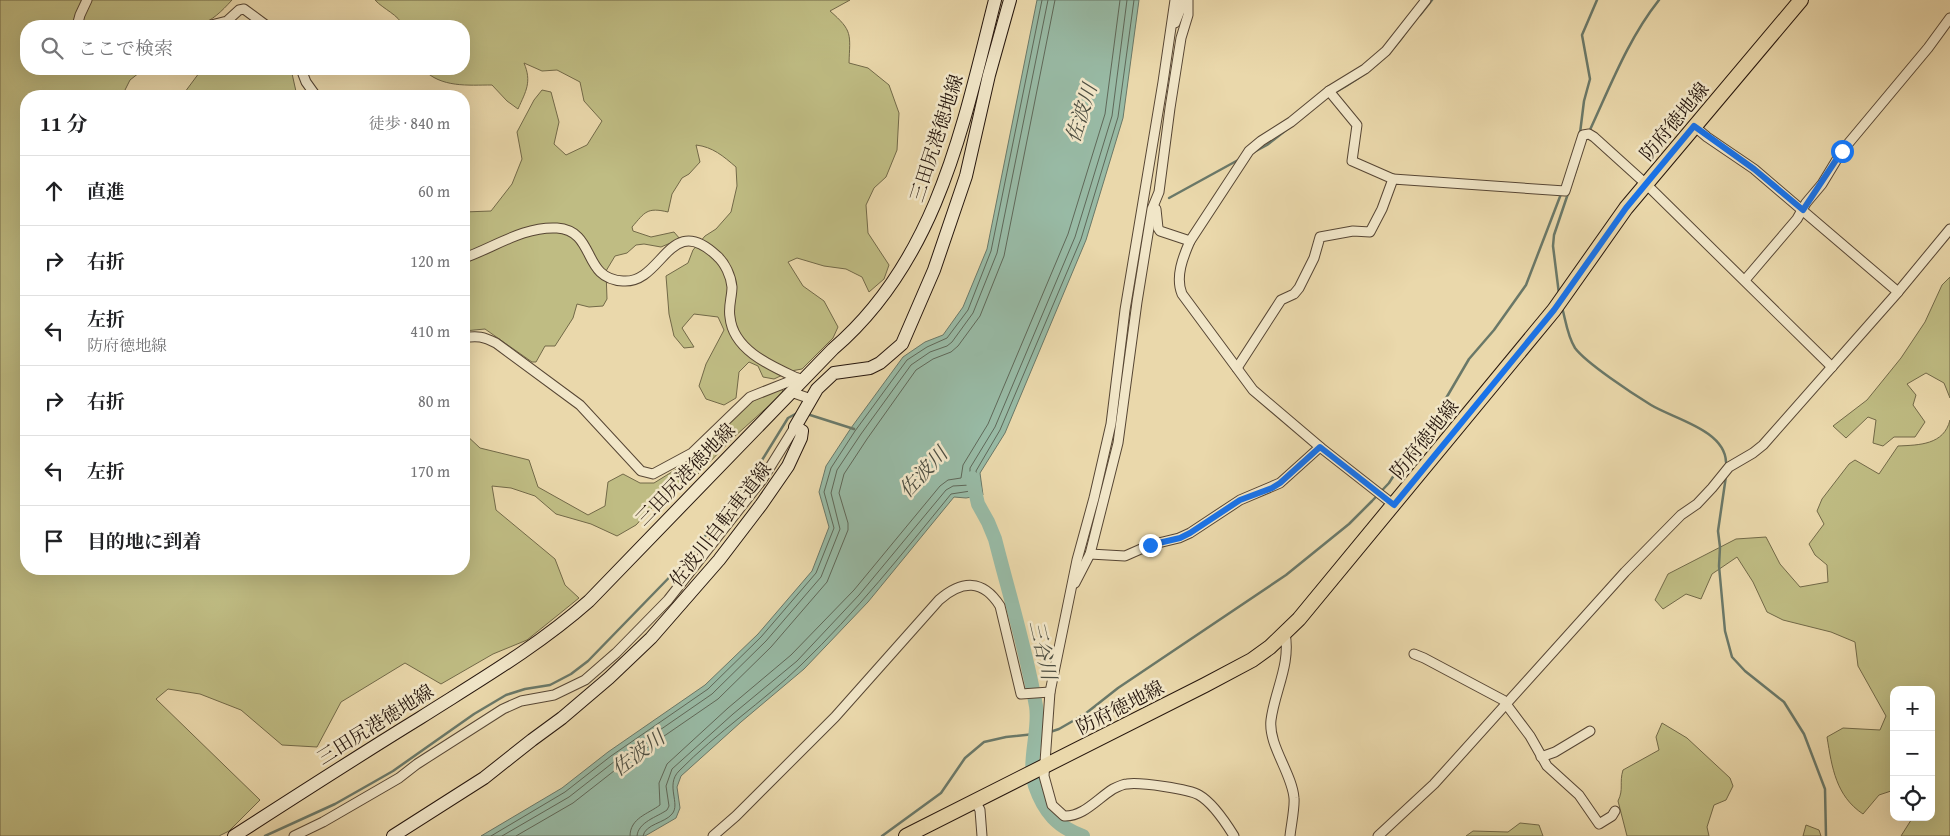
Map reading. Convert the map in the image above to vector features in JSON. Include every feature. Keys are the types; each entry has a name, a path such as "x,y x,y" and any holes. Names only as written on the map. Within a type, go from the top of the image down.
{"main road":[{"name":"防府徳地線","path":"906,836 923,832 974,801 1252,660 1285,634 1554,310 1608,232 1646,184 1801,0"},
{"name":"三田尻港徳地線","path":"234,836 535,645 568,619 589,601 791,392 800,379 852,333 892,284 912,252 932,212 957,146 994,3"},
{"path":"797,424 817,389 834,373 870,368 880,363 902,344 940,254 966,176 989,75 1009,5"},
{"name":"佐波川自転車道線","path":"392,836 484,778 562,718 609,678 651,638 719,560 761,506 788,466 801,438 802,431 797,424"}],"street":[{"path":"79,20 87,0"},
{"path":"1175,0 1125,310 1111,424 1072,584 1050,692 1044,748 1037,770 1045,783 1052,805 1064,816 1073,817 1114,789 1125,784 1146,785 1193,792 1200,795 1214,809 1234,836"},
{"path":"1171,26 1176,23 1184,0"},
{"path":"1072,584 1080,576 1090,554 1118,443 1137,302 1152,209 1159,192 1181,38 1188,15 1188,0"},
{"path":"1394,505 1320,447 1253,390 1182,294 1179,285 1180,270 1190,241 1249,151 1365,69 1386,50 1426,0"},
{"path":"994,3 1009,5"},
{"path":"229,20 239,10 244,8 259,20"},
{"path":"1745,280 1797,219 1842,151 1928,48 1950,18"},
{"path":"303,75 312,90"},
{"path":"1331,94 1345,108 1357,125 1352,161 1394,178 1565,191 1583,135 1586,134 1594,137 1646,184 1832,366"},
{"path":"1694,126 1754,169 1898,292"},
{"path":"1150,160 1154,161 1155,203 1158,228 1160,231 1190,241"},
{"path":"1237,368 1281,300 1294,294 1299,288 1314,258 1320,237 1353,232 1370,232 1382,209 1394,178"},
{"path":"470,255 521,234 557,228 571,232 581,239 596,270 609,278 624,282 643,277 670,248 692,241 706,247 719,258 727,270 732,287 730,318 736,335 764,363 800,379"},
{"path":"1378,836 1434,784 1625,572 1681,515 1697,504 1729,467 1753,453 1763,444 1898,292 1950,229"},
{"path":"470,337 485,338 496,343 580,405 641,471 653,474 692,453 750,396 800,379"},
{"path":"791,392 809,403"},
{"path":"294,836 323,822 399,778 417,764 502,709 521,701 554,695 585,680 616,653 668,600 762,480 797,424"},
{"path":"1090,554 1125,556 1150,545 1180,538 1240,500 1280,483 1320,447"},
{"path":"713,836 736,816 835,716 939,600 950,590 959,586 972,585 985,589 994,596 1000,606 1021,694 1040,691 1050,692"},
{"path":"1285,634 1287,644 1286,662 1271,721 1274,740 1294,799 1290,836"},
{"path":"1414,654 1503,700 1530,736 1547,766 1579,795 1599,824 1612,816 1615,811"},
{"path":"1541,757 1555,752 1590,731"},
{"path":"974,801 980,810 982,836"}],"shaded area":[{"path":"0,0 232,0 210,20 20,20 20,75 136,75 130,80 125,90 20,90 20,575 470,575 470,439 480,448 529,460 538,487 588,515 605,506 608,482 623,474 640,483 654,483 696,457 744,406 781,386 783,393 734,437 697,475 663,496 636,525 617,536 591,524 556,514 535,496 511,488 492,486 496,510 555,559 565,585 579,598 527,640 493,654 441,684 405,663 341,702 317,747 282,745 241,710 200,694 168,689 156,699 260,800 229,831 219,836 0,836"},
{"path":"375,0 850,0 830,11 843,23 848,34 850,45 849,63 868,68 889,85 899,113 897,150 886,177 874,188 866,205 868,233 889,265 884,279 869,292 862,277 846,269 824,266 797,258 788,262 803,286 824,301 838,327 833,338 802,369 791,371 774,379 763,377 758,366 749,362 739,372 736,398 724,405 706,399 699,386 706,364 724,330 718,317 694,314 682,328 694,347 684,348 674,336 669,314 666,276 688,263 693,250 731,212 737,186 736,167 713,150 696,145 700,162 689,174 682,178 672,194 668,212 655,210 647,212 632,227 633,231 651,237 674,232 680,239 661,247 644,244 636,245 627,253 615,256 606,271 607,299 603,306 589,307 577,304 573,318 555,346 545,346 536,362 532,362 485,329 470,330 470,212 491,211 512,184 522,159 517,132 534,100 542,90 551,92 559,122 554,144 566,155 587,145 602,121 584,101 580,82 557,70 542,71 524,63 528,81 526,92 518,109 507,101 492,85 455,84 438,80 430,75 470,75 470,20 399,20"},
{"path":"198,75 292,75 296,90 186,90"},
{"path":"1950,277 1950,398 1944,383 1926,373 1907,384 1916,395 1913,405 1925,422 1915,437 1894,437 1883,446 1873,443 1876,420 1868,417 1846,438 1833,426 1867,400 1901,358 1925,322 1942,285"},
{"path":"1950,420 1950,836 1901,836 1910,821 1935,821 1935,686 1890,686 1890,791 1879,795 1863,814 1854,807 1841,790 1833,770 1827,737 1843,728 1880,730 1886,716 1858,666 1855,642 1831,632 1783,620 1767,612 1753,582 1737,557 1712,574 1701,599 1686,594 1663,609 1655,600 1668,574 1736,539 1766,537 1780,564 1800,587 1828,582 1827,565 1815,555 1809,544 1824,524 1817,511 1822,499 1849,464 1855,460 1879,474 1898,446 1930,442 1947,428"},
{"path":"1662,723 1687,738 1730,778 1733,786 1726,800 1714,805 1707,827 1709,836 1627,836 1618,801 1621,793 1623,770 1659,750 1656,737"},
{"path":"1520,823 1539,825 1543,836 1466,836 1473,831 1508,832"},
{"path":"1806,825 1819,830 1821,836 1803,836"}],"water":[{"name":"佐波川","path":"1037,0 1139,0 1123,118 1086,240 1005,433 980,473 983,495 966,498 954,497 868,602 804,669 681,776 677,787 680,808 676,818 645,836 481,836 562,788 608,752 705,685 758,634 812,571 829,527 819,492 826,466 851,428 903,357 925,342 943,335 963,307 987,249"}],"waterway":[{"path":"1420,15 1432,0"},
{"path":"1580,133 1584,101 1590,79 1582,35 1597,0"},
{"path":"1589,132 1629,47 1659,0"},
{"path":"1334,93 1356,80 1384,58 1408,29"},
{"path":"1254,152 1267,145 1308,113"},
{"path":"1169,198 1240,159"},
{"path":"1559,294 1553,246 1554,235 1578,164"},
{"path":"1050,732 1085,714 1118,688 1286,575 1349,524 1372,501 1389,483 1403,461 1421,441 1469,359 1494,330 1526,285 1561,194"},
{"path":"1563,311 1575,348 1589,362 1651,405 1708,434 1723,451 1726,462"},
{"path":"265,836 335,804 393,771 474,714 506,695 525,689 550,685 571,674 588,661 691,555 762,460 788,418 799,412"},
{"path":"807,414 854,429"},
{"path":"1726,476 1718,531 1720,547 1719,566 1725,631 1732,657 1745,671 1784,702 1804,734 1825,789 1826,836"},
{"name":"三谷川","path":"972,478 978,504 995,539 1032,685 1037,716 1032,766 1035,786 1047,811 1066,828 1083,836"},
{"path":"882,836 941,793 965,758 984,742 1006,737 1044,733"}],"route":[{"path":"1150,545 1180,538 1240,500 1272,488 1318,451 1320,447 1394,505 1554,310 1626,208 1694,126 1754,169 1803,210 1806,203 1822,184 1842,151"}]}
